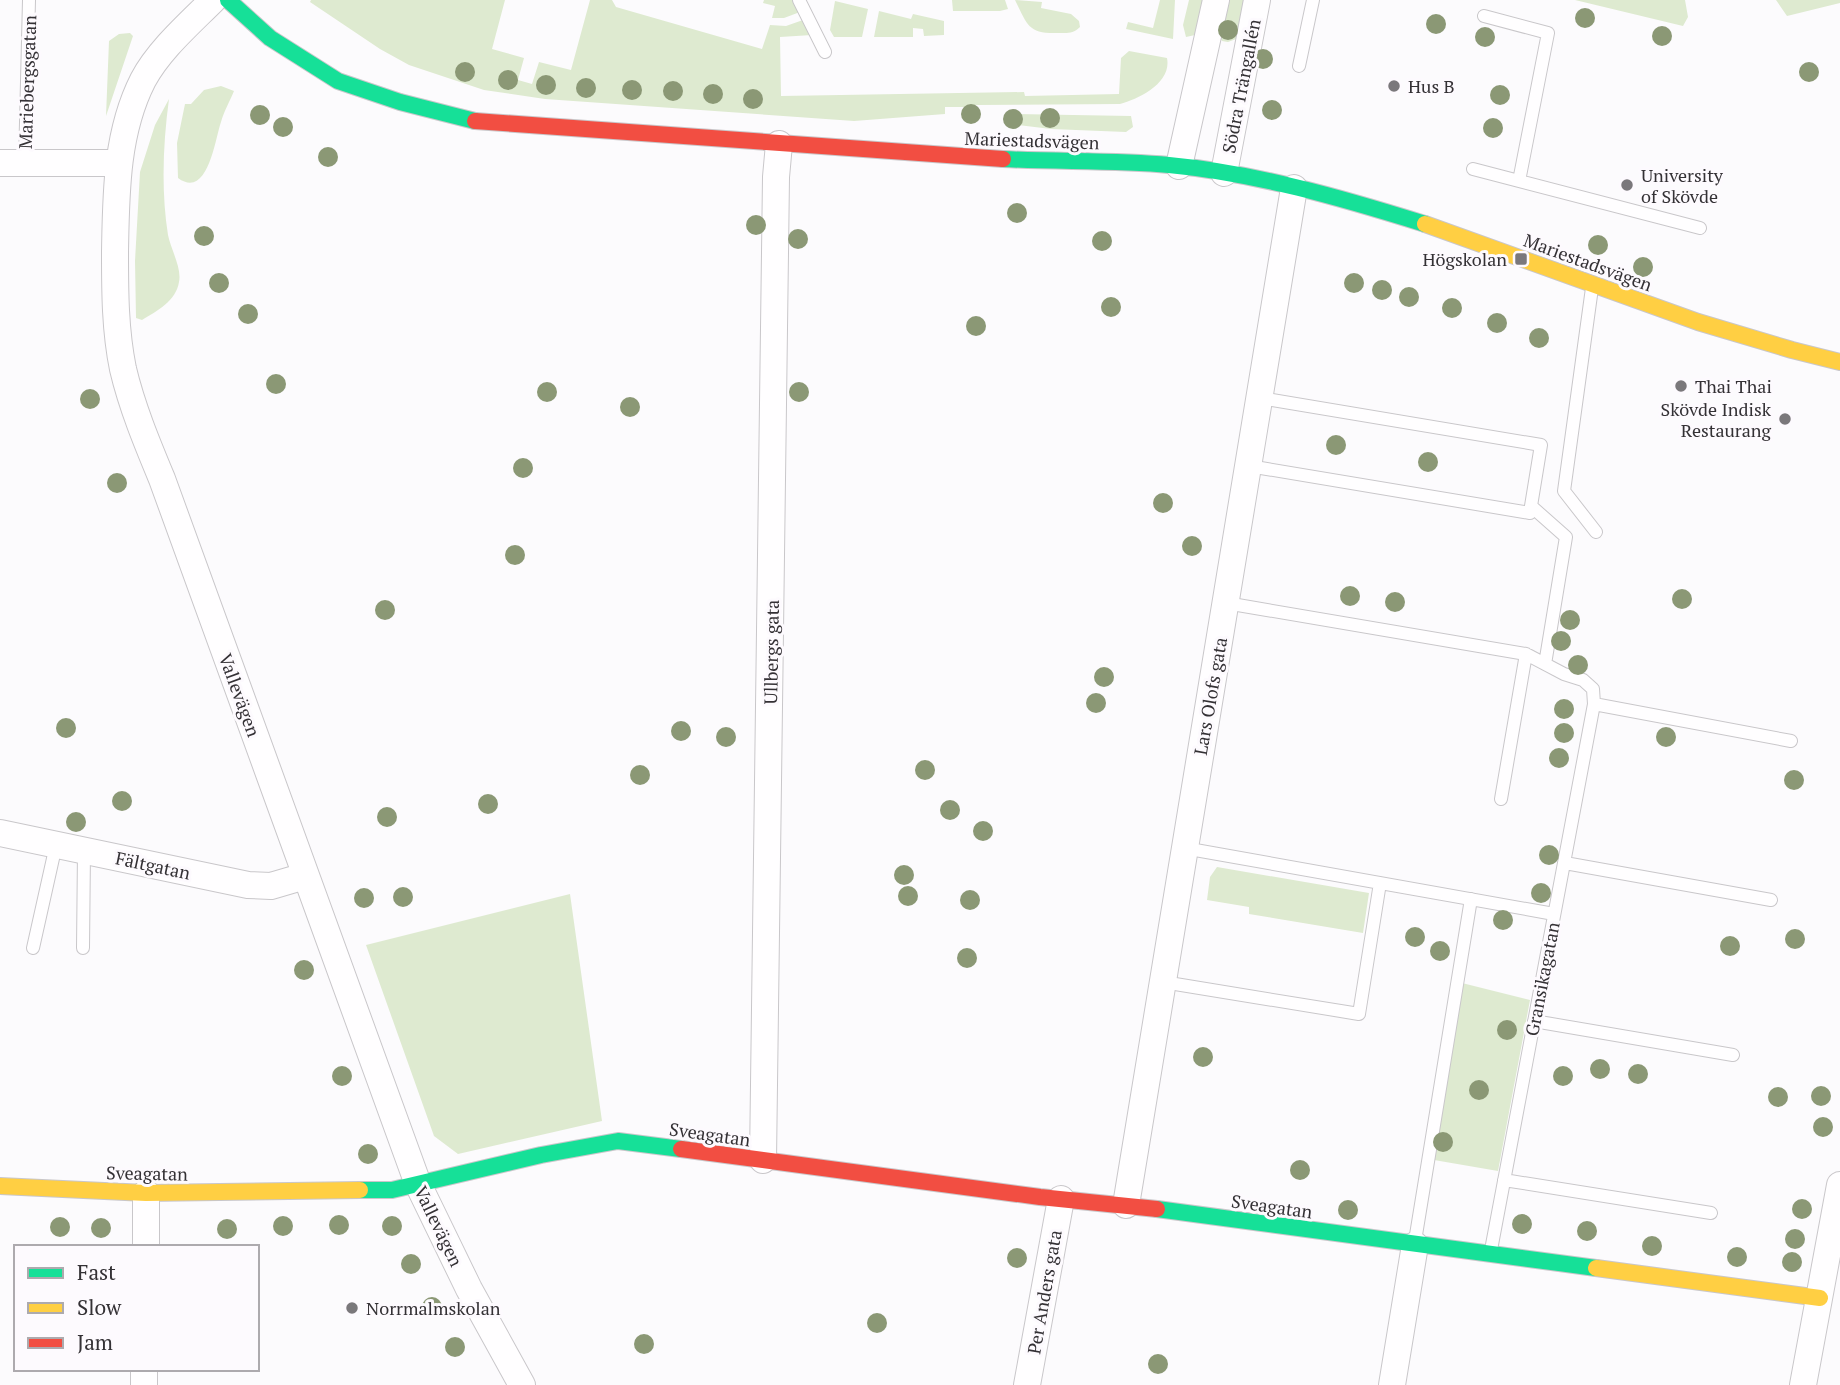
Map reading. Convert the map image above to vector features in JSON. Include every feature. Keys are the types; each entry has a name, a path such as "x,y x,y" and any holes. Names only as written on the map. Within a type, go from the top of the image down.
{"street":[{"name":"Vallevägen","path":"213,0 164,52 144,79 125,122 116,202 115,301 123,369 135,412 418,1184 469,1289 522,1385"},
{"name":"Mariestadsvägen","path":"228,0 270,38 338,81 400,102 472,121 995,159 1179,166 1224,173 1294,188 1394,215 1794,352 1840,362"},
{"path":"1179,166 1216,0"},
{"name":"Södra Trängallén","path":"1224,173 1258,0"},
{"name":"Ullbergs gata","path":"763,1160 776,177 779,144"},
{"name":"Mariebergsgatan","path":"13,163 119,163"},
{"name":"Lars Olofs gata","path":"1126,1205 1294,188"},
{"name":"Fältgatan","path":"0,834 248,885 271,886 305,876"},
{"name":"Sveagatan","path":"0,1186 146,1193 392,1190 618,1141 1061,1199 1126,1205 1825,1300"},
{"path":"1803,1385 1825,1300 1840,1185"},
{"path":"146,1193 146,1245"},
{"name":"Per Anders gata","path":"1027,1385 1061,1199"},
{"path":"1392,1385 1415,1245"}],"lane":[{"name":"Mariebergsgatan","path":"13,163 29,0"},
{"path":"799,0 825,52"},
{"path":"1299,65 1313,0"},
{"path":"1484,16 1548,33 1519,181"},
{"path":"1473,169 1700,228"},
{"path":"1593,284 1564,491 1596,532"},
{"path":"1249,466 1530,513 1541,445 1260,398"},
{"path":"1531,506 1566,537 1545,664"},
{"path":"1226,603 1526,654 1564,674 1583,680 1593,689 1594,704 1791,741"},
{"path":"1502,799 1526,654"},
{"name":"Gransikagatan","path":"1490,1255 1594,704"},
{"path":"33,948 56,845"},
{"path":"1184,848 1555,914"},
{"path":"83,948 84,851"},
{"path":"1565,863 1770,900"},
{"path":"1163,982 1359,1014 1380,883"},
{"path":"1415,1245 1471,899"},
{"path":"1534,1021 1733,1055"},
{"path":"1504,1180 1712,1213"}],"green space":[{"path":"505,0 492,49 524,58 518,80 532,84 539,62 571,70 590,0 612,0 616,7 762,49 770,25 786,26 803,20 812,35 780,37 781,96 1024,92 1025,96 1119,94 1121,58 1129,51 1167,58 1167,67 1159,82 1145,94 1120,104 974,105 974,116 965,116 964,107 945,107 945,114 854,121 545,99 484,90 409,65 380,49 310,2"},
{"path":"764,0 793,0 800,12 784,18 772,18 775,6 763,3"},
{"path":"952,0 1005,0 1008,9 953,11"},
{"path":"1015,0 1042,2 1041,8 1071,14 1079,21 1080,27 1068,33 1035,30 1026,22"},
{"path":"1160,0 1175,0 1173,39 1126,29 1128,22 1153,28"},
{"path":"1189,0 1203,0 1195,35 1186,37 1183,25"},
{"path":"1228,0 1244,0 1236,39 1228,42 1222,41 1220,36"},
{"path":"1575,0 1685,0 1688,17 1683,26"},
{"path":"1776,0 1840,0 1840,3 1787,16"},
{"path":"835,1 868,9 862,37 834,37 830,30"},
{"path":"879,11 911,19 913,14 944,21 944,35 924,36 923,29 913,28 913,37 874,37"},
{"path":"130,33 133,36 106,116 109,41 119,34"},
{"path":"221,86 234,91 222,118 213,153 203,174 197,181 188,183 178,178 177,143 185,104 191,104 204,90"},
{"path":"169,99 164,150 164,201 168,235 180,277 170,300 142,320 136,318 135,261 140,172 155,125"},
{"path":"1012,114 1131,116 1133,127 1126,132 1051,129 1011,124"},
{"path":"1217,867 1369,893 1363,933 1249,914 1249,907 1207,900 1210,877"},
{"path":"570,894 602,1121 458,1154 434,1136 366,945"},
{"path":"1462,983 1530,1000 1498,1171 1434,1160"}],"traffic: fast":[{"path":"228,0 270,38 338,81 400,102 475,121"},
{"path":"1003,159 1128,162 1234,174 1298,188 1425,224"},
{"path":"360,1190 392,1190 541,1155 618,1141 681,1149"},
{"path":"1157,1209 1596,1268"}],"traffic: slow":[{"path":"1425,224 1698,322 1840,362"},
{"path":"0,1186 146,1193 360,1190"},
{"path":"1596,1268 1820,1298"}],"traffic: jam":[{"path":"475,121 1003,159"},
{"path":"681,1149 1040,1197 1157,1209"}],"place":[{"name":"Hus B","path":"1394,86"},
{"name":"University of Skövde","path":"1627,185"},
{"name":"Högskolan","path":"1521,259"},
{"name":"Thai Thai","path":"1681,386"},
{"name":"Skövde Indisk Restaurang","path":"1785,419"},
{"name":"Norrmalmskolan","path":"352,1308"}]}
